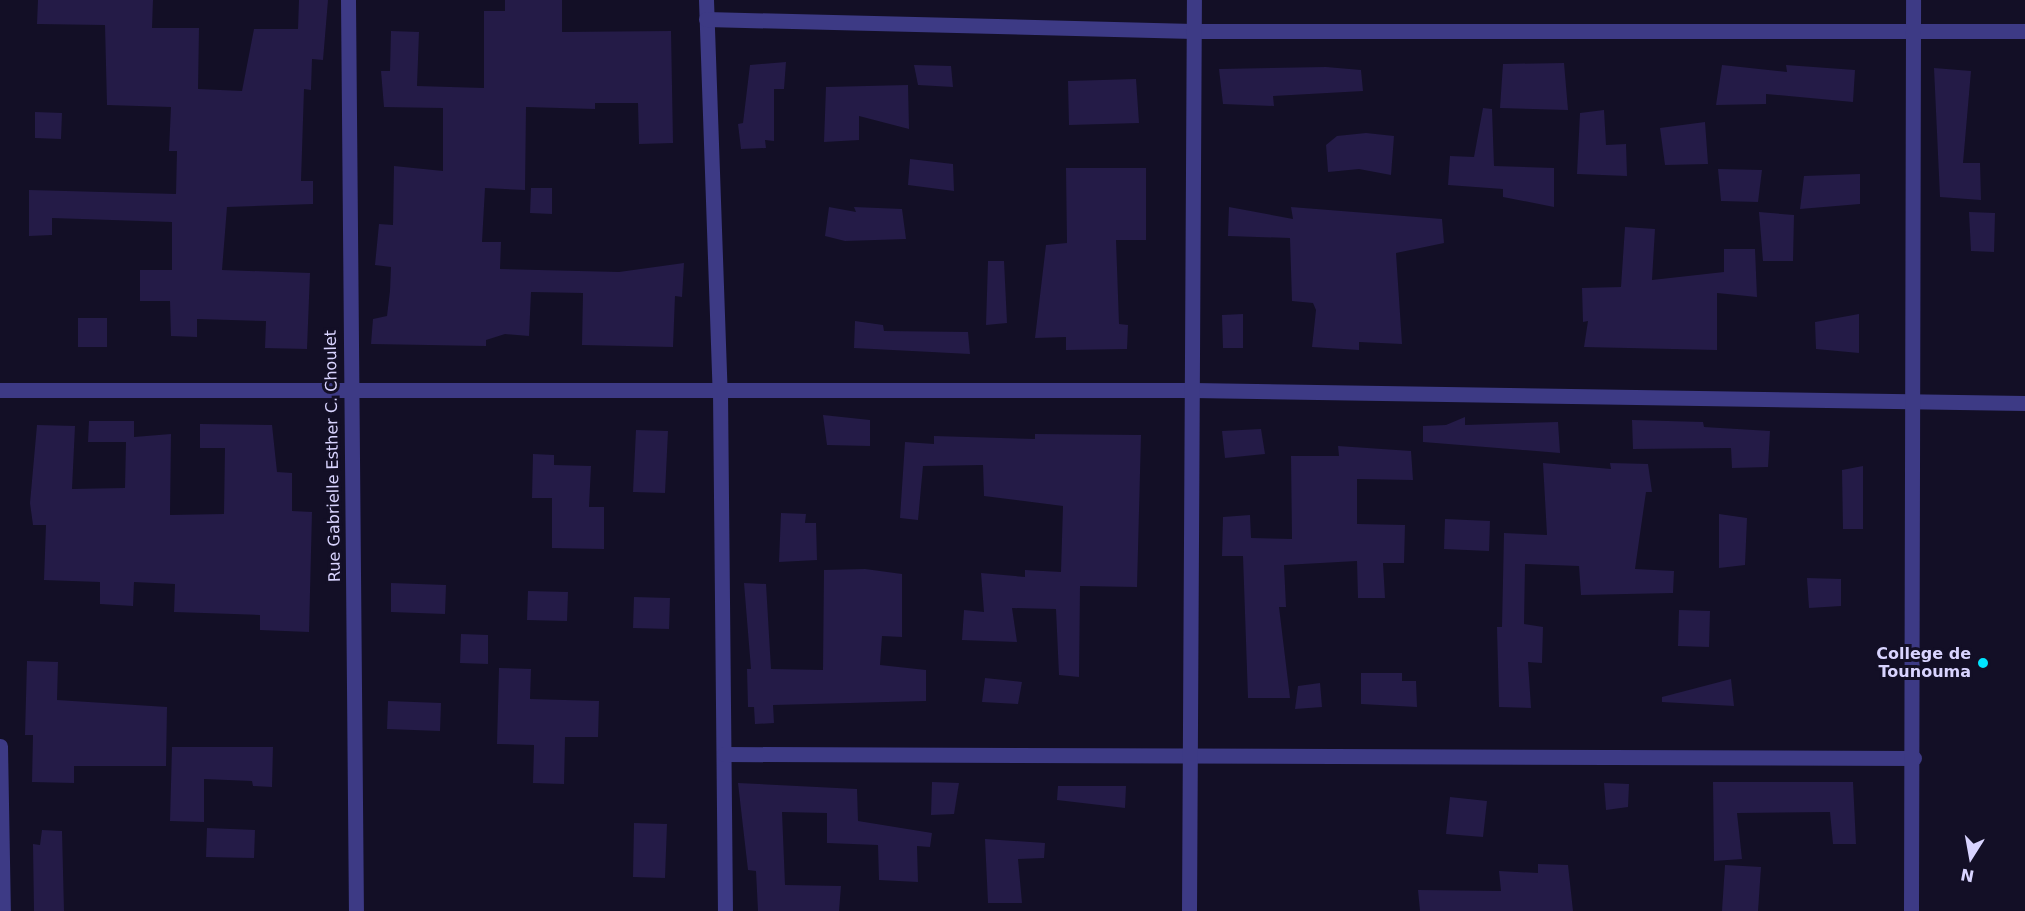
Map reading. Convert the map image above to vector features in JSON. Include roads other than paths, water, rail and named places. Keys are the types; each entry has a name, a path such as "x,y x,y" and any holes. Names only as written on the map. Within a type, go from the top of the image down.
{"street":[{"name":"Rue Gabrielle Esther C. Choulet","path":"348,0 356,911"},
{"path":"706,0 720,392 725,911"},
{"path":"1189,911 1188,753 1193,390 1194,0"},
{"path":"1911,911 1914,758 1910,404 1914,0"},
{"path":"706,19 1193,31 2025,31"},
{"path":"0,390 350,393 1193,390 1910,404 2025,403"},
{"path":"0,746 3,911"},
{"path":"724,754 1188,753 1914,758"}],"place":[{"name":"College de Tounouma","path":"1983,663"}]}
